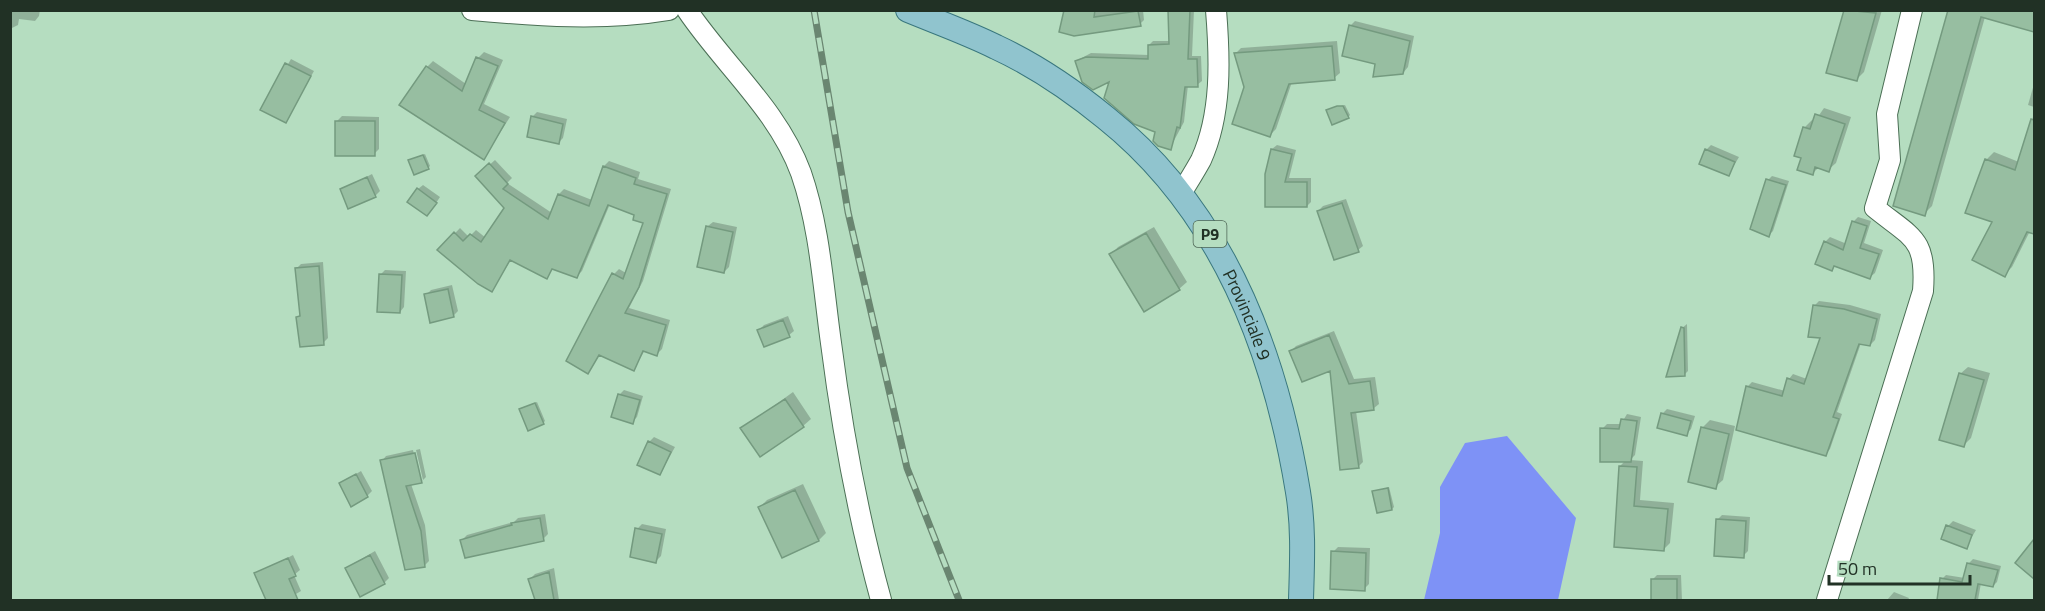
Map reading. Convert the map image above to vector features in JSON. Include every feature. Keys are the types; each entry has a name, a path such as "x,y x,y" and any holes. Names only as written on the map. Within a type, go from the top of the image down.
{"main road":[{"name":"Provinciale 9","path":"908,10 996,47 1042,73 1107,118 1182,192 1227,265 1251,316 1269,371 1298,493 1302,542 1301,600"}],"street":[{"path":"471,10 551,16 644,14 669,10"},
{"path":"687,10 703,35 763,106 790,149 801,173 814,218 857,506 881,600"},
{"path":"1182,192 1201,159 1213,116 1220,61 1216,10"},
{"path":"1827,600 1923,291 1924,266 1916,240 1875,207 1890,160 1887,114 1912,10"}],"water":[{"path":"1507,436 1576,518 1558,600 1424,600 1440,533 1440,487 1465,443"}],"building":[{"path":"1064,10 1095,10 1094,17 1138,11 1141,26 1074,36 1059,32"},
{"path":"1168,10 1190,10 1188,59 1197,59 1198,87 1185,87 1180,128 1177,127 1171,150 1158,146 1153,141 1155,132 1134,124 1104,98 1109,82 1093,90 1082,82 1075,61 1086,57 1148,59 1148,45 1169,44"},
{"path":"1844,10 1876,13 1857,81 1826,73"},
{"path":"1948,10 2034,10 2034,32 1981,17 1925,216 1893,206"},
{"path":"1349,25 1410,41 1403,74 1373,77 1375,64 1342,56"},
{"path":"1332,46 1335,80 1289,84 1270,137 1232,124 1244,87 1234,53"},
{"path":"476,57 498,66 479,110 505,123 484,160 399,105 426,66 462,91"},
{"path":"285,63 311,76 286,123 260,110"},
{"path":"1343,106 1349,118 1332,125 1326,110"},
{"path":"1815,114 1845,124 1829,172 1815,167 1813,175 1797,170 1801,158 1794,156 1803,127 1810,129"},
{"path":"531,116 563,124 559,144 527,137"},
{"path":"2031,119 2034,120 2034,234 2027,232 2005,277 1972,260 1992,222 1965,213 1985,159 2015,170"},
{"path":"335,121 375,121 375,156 335,156"},
{"path":"1271,149 1292,154 1285,182 1307,182 1307,207 1265,207 1265,174"},
{"path":"1705,149 1735,162 1729,176 1699,164"},
{"path":"423,155 429,169 414,175 408,160"},
{"path":"489,163 508,184 503,189 548,219 558,194 589,206 603,166 636,178 634,184 667,194 639,287 625,313 666,325 657,356 643,351 634,371 599,355 588,374 566,361 612,273 623,279 643,223 633,220 634,215 608,205 577,278 552,269 547,279 510,260 492,292 478,284 437,250 454,232 463,241 470,234 481,242 504,208 475,176"},
{"path":"367,177 376,197 348,209 340,189"},
{"path":"1766,179 1786,185 1769,237 1750,229"},
{"path":"417,188 437,203 427,216 407,202"},
{"path":"1342,203 1359,252 1334,260 1317,211"},
{"path":"1852,221 1867,226 1860,248 1879,254 1870,279 1834,266 1832,271 1815,264 1824,241 1843,250"},
{"path":"706,226 733,232 724,273 697,267"},
{"path":"1146,233 1180,290 1144,312 1109,254"},
{"path":"319,266 324,345 300,347 296,317 300,316 295,268"},
{"path":"379,274 402,275 400,313 377,312"},
{"path":"448,289 454,317 430,323 424,294"},
{"path":"1813,305 1844,309 1877,319 1870,346 1859,344 1833,417 1839,419 1826,456 1736,430 1746,386 1782,396 1787,378 1804,384 1820,338 1808,337"},
{"path":"783,320 790,337 764,347 757,330"},
{"path":"1681,327 1684,328 1685,376 1666,377"},
{"path":"1329,335 1349,384 1370,381 1374,410 1351,413 1359,468 1340,470 1330,371 1302,382 1289,351"},
{"path":"1959,373 1984,380 1964,447 1939,440"},
{"path":"618,394 640,400 633,424 611,417"},
{"path":"785,399 804,427 760,457 740,428"},
{"path":"535,403 544,424 528,431 519,409"},
{"path":"1661,413 1691,421 1687,436 1657,428"},
{"path":"1621,419 1637,421 1631,462 1600,462 1600,428 1619,429"},
{"path":"1701,427 1729,434 1716,489 1688,482"},
{"path":"648,441 671,452 660,475 637,465"},
{"path":"415,453 422,483 406,486 421,531 425,567 405,570 380,460"},
{"path":"1619,466 1637,467 1634,506 1668,509 1664,551 1614,547"},
{"path":"356,474 368,497 351,507 339,483"},
{"path":"1388,488 1392,510 1377,513 1372,491"},
{"path":"795,490 819,541 782,558 758,507"},
{"path":"540,518 544,541 465,558 460,540 512,525 511,523"},
{"path":"1716,519 1746,521 1744,558 1714,556"},
{"path":"1946,525 1972,535 1967,549 1941,539"},
{"path":"635,528 662,534 656,563 630,557"},
{"path":"2034,539 2034,579 2015,563"},
{"path":"1331,551 1366,553 1365,591 1330,589"},
{"path":"370,555 385,584 360,597 345,568"},
{"path":"288,558 296,576 289,579 298,600 266,600 254,573"},
{"path":"1967,563 1998,570 1993,587 1978,584 1975,600 1937,600 1940,578 1962,582"},
{"path":"549,572 554,600 535,600 528,579"},
{"path":"1651,579 1677,579 1677,600 1651,600"}],"railway":[{"path":"814,10 848,212 907,468 959,600"}]}
